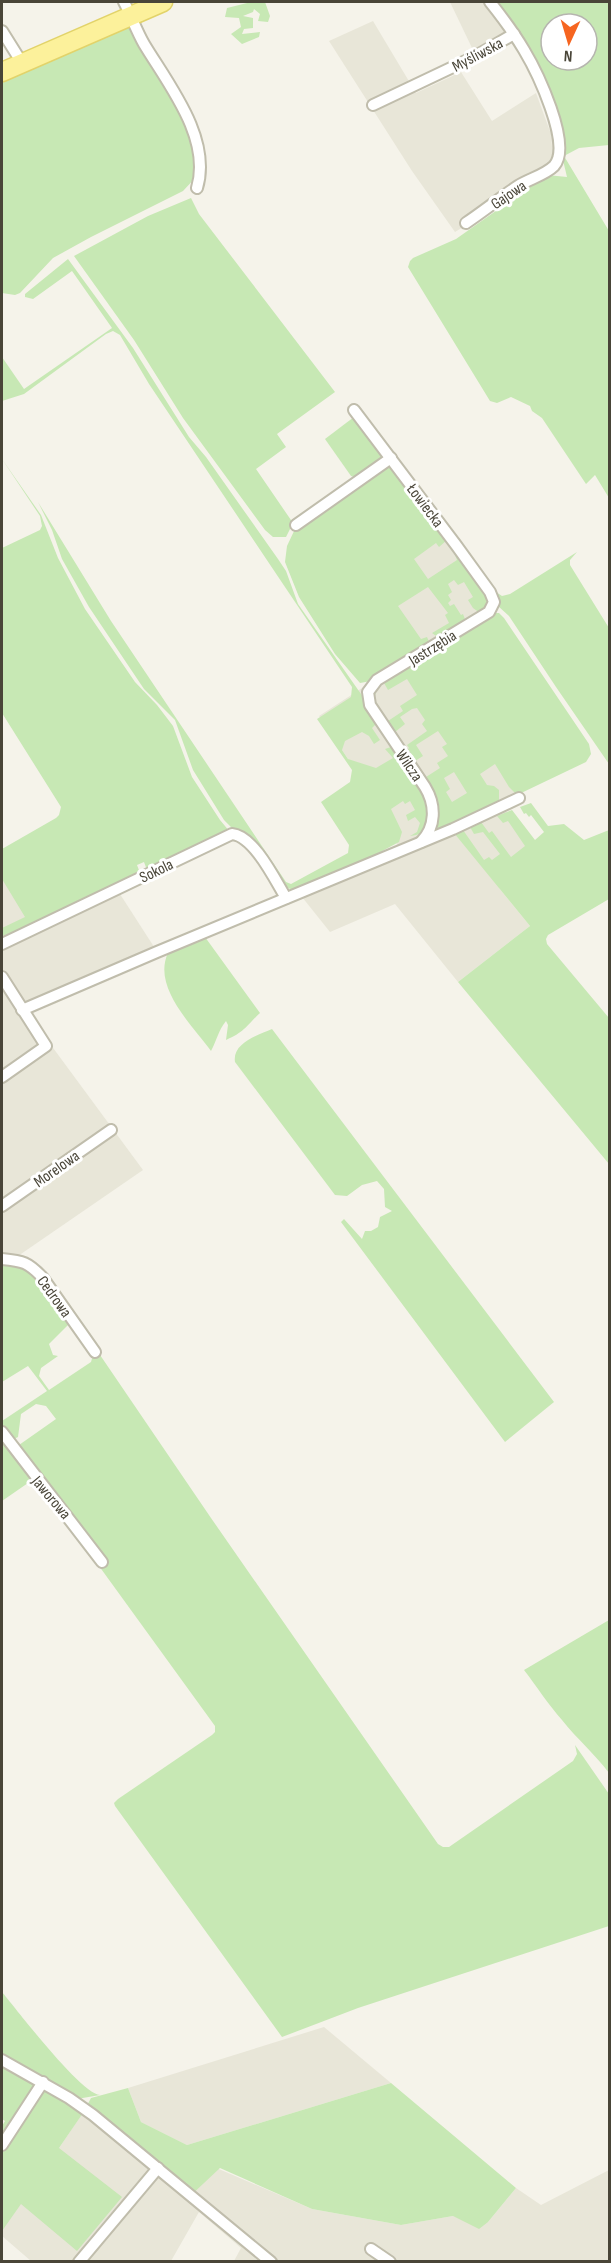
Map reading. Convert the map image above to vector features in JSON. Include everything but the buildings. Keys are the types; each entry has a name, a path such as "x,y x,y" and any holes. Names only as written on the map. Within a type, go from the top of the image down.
{"main road":[{"path":"2,72 127,8 163,2"}],"street":[{"path":"490,2 514,34"},
{"path":"127,8 143,42 175,95 194,135 201,162 197,188"},
{"path":"2,31 22,63"},
{"name":"Myśliwska","path":"373,105 474,57 514,34 536,73 552,113 559,152 557,162 552,168"},
{"name":"Gajowa","path":"466,223 519,185 552,168"},
{"name":"Łowiecka","path":"354,410 490,592 494,602"},
{"path":"296,525 391,458"},
{"name":"Jastrzębia","path":"368,692 377,680 489,612 494,602"},
{"name":"Wilcza","path":"368,692 370,705 431,799 432,823 426,837 420,842"},
{"path":"22,1010 519,798"},
{"name":"Sokola","path":"2,944 232,834 241,836 252,845 288,897"},
{"path":"2,977 46,1046 2,1077"},
{"name":"Morelowa","path":"2,1206 111,1130"},
{"name":"Cedrowa","path":"2,1258 24,1262 35,1269 95,1352"},
{"name":"Jaworowa","path":"2,1432 22,1462 65,1512 102,1562"},
{"path":"2,2060 69,2098 271,2262"},
{"path":"2,2145 43,2082"},
{"path":"79,2262 158,2168"},
{"path":"371,2249 390,2262"}],"shaded area":[{"path":"450,2 483,2 506,34 473,50"},
{"path":"373,21 416,93 461,72 492,121 536,93 551,134 554,171 455,232 412,171 329,41"},
{"path":"448,528 500,600 425,647 376,576"},
{"path":"425,647 525,797 504,809 545,866 499,888 530,926 458,982 395,904 330,932 302,897 400,850 361,778 319,716"},
{"path":"109,877 156,950 25,1007 2,968 2,878"},
{"path":"2,971 17,999 143,1170 2,1267"},
{"path":"324,2027 391,2083 187,2145 141,2122 128,2088"},
{"path":"84,2111 312,2209 401,2225 453,2216 488,2222 516,2188 541,2205 609,2170 609,2261 234,2261 241,2248 199,2212 171,2261 31,2261 2,2236 2,2172 59,2148"}],"green space":[{"path":"251,2 265,2 270,16 268,22 258,21 260,14 254,9 253,12 243,16 253,18 253,28 244,29 242,34 260,32 259,37 242,44 231,34 241,27 239,18 225,17 227,8"},
{"path":"494,2 609,2 609,145 579,148 564,156 609,231 609,498 595,475 586,484 542,418 532,411 530,406 511,397 497,403 490,401 408,267 413,258 456,239 547,175 567,177 557,122"},
{"path":"131,24 172,94 195,147 196,177 183,191 53,258 20,293 15,295 2,293 2,80"},
{"path":"191,198 199,214 335,392 277,434 286,447 256,469 293,523 286,537 273,537 265,530 183,418 134,340 74,256 148,216"},
{"path":"68,259 133,348 189,437 206,457 278,559 286,571 298,604 361,694 377,723 372,728 380,740 374,744 369,736 362,732 345,741 342,750 348,759 376,768 393,758 385,749 394,746 419,782 427,801 428,812 425,829 421,833 410,836 417,832 420,823 415,817 408,821 406,815 415,810 410,801 405,804 403,801 391,809 402,832 399,842 358,864 294,890 284,887 251,839 244,833 233,829 224,820 193,770 175,720 144,689 89,607 62,559 52,530 38,502 111,621 286,882 291,884 348,853 349,845 321,802 350,782 352,770 317,719 351,697 352,687 149,384 120,335 113,331 106,334 24,394 2,401 2,357 24,389 112,328 72,271 33,299 25,297 25,294"},
{"path":"354,417 383,455 383,458 357,478 351,476 325,439"},
{"path":"2,459 41,515 58,558 85,609 135,682 173,726 192,777 230,832 147,870 144,862 137,865 140,873 30,926 2,936 2,928 25,917 2,879 2,849 56,818 61,807 2,713 2,548 40,530 42,526 40,516"},
{"path":"389,463 447,540 439,547 436,543 414,559 428,579 457,560 455,555 457,554 489,596 489,607 480,613 473,608 468,600 473,597 464,582 458,585 454,580 448,584 452,592 448,595 451,600 448,603 450,606 454,604 461,615 463,614 466,622 439,638 432,633 449,623 445,615 448,613 428,587 398,606 421,639 427,637 430,644 371,681 360,683 335,654 299,597 285,562 287,546 295,529"},
{"path":"577,552 570,560 570,565 609,628 609,764 509,616 498,606 496,592 502,596 510,594"},
{"path":"492,613 499,613 589,744 591,754 586,762 517,795 509,787 495,764 480,774 487,785 499,790 499,801 465,819 433,832 434,826 421,774 422,772 426,777 440,768 437,763 448,756 442,747 447,744 438,731 416,745 423,756 415,761 407,750 409,748 407,745 427,731 422,724 425,720 417,708 400,717 405,724 395,732 388,721 403,711 400,706 417,695 407,679 388,690 384,683 377,687 374,701 376,704 373,705 372,689","holes":["454,772 467,793 452,802 446,792 450,789 444,778"]},
{"path":"531,803 548,826 564,824 584,840 609,830 609,899 548,935 546,939 547,944 609,1018 609,1164 458,982 530,926 454,833 463,830 484,860 489,857 492,860 500,854 483,832 474,834 470,827 481,822 489,833 492,831 511,857 525,846 508,821 503,823 497,816 512,810 535,840 544,832 531,815 529,817 526,813 524,814 520,807"},
{"path":"205,937 260,1013 242,1031 226,1040 228,1025 226,1021 211,1051 176,1005 165,979 164,966 168,953"},
{"path":"272,1029 554,1402 505,1442 341,1222 344,1219 362,1239 365,1231 378,1227 380,1217 392,1211 385,1207 384,1189 377,1181 362,1185 347,1196 335,1195 235,1062 235,1055 242,1045 253,1037"},
{"path":"2,1262 29,1268 70,1323 49,1344 53,1355 58,1356 41,1368 39,1376 49,1390 91,1362 93,1355 98,1352 438,1844 449,1847 573,1761 577,1754 575,1745 609,1794 609,1926 358,2008 282,2037 115,1806 114,1803 118,1799 212,1735 215,1732 215,1726 49,1497 28,1463 30,1460 28,1456 23,1457 19,1445 56,1419 46,1406 36,1404 21,1414 18,1437 14,1439 2,1425 2,1421 47,1391 28,1366 2,1382"},
{"path":"2,1438 38,1485 28,1483 2,1501"},
{"path":"609,1620 609,1773 557,1714 524,1670"},
{"path":"2,1992 65,2067 91,2091 100,2095 77,2099 2,2055"},
{"path":"2,2063 36,2084 2,2139 2,2126 5,2121 2,2119"},
{"path":"391,2083 516,2188 488,2222 479,2229 453,2216 401,2225 312,2209 220,2168 187,2199 84,2111 91,2098 128,2088 141,2122 187,2145"},
{"path":"46,2089 83,2113 59,2148 122,2197 77,2251 21,2204 2,2231 2,2151 41,2092"}]}
